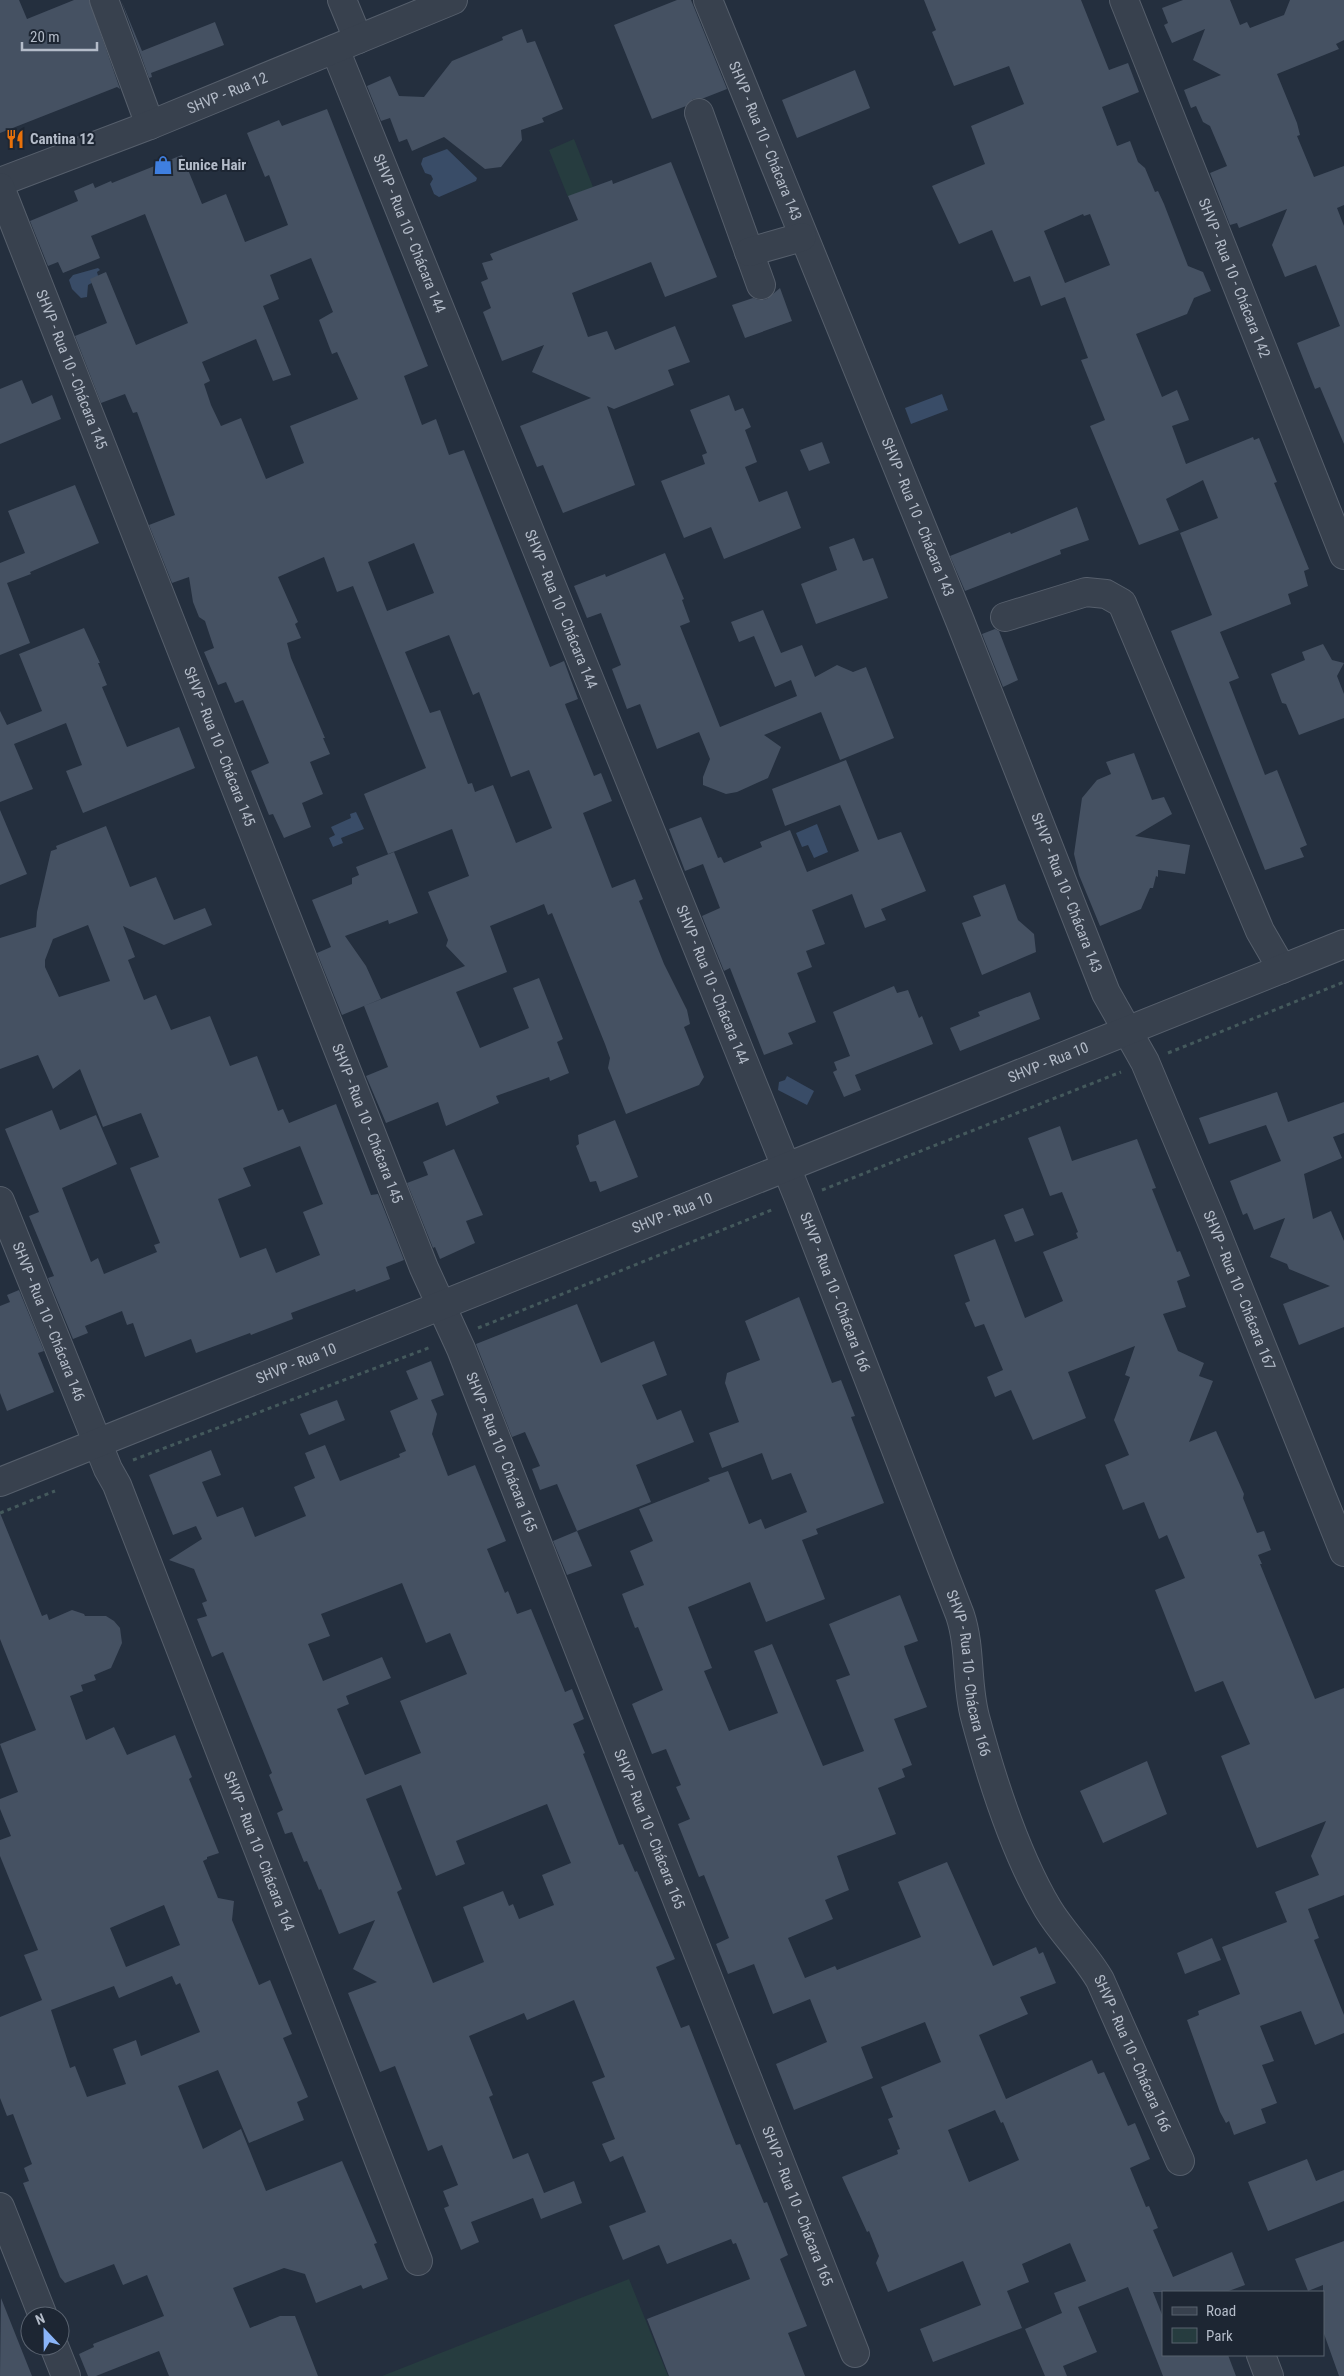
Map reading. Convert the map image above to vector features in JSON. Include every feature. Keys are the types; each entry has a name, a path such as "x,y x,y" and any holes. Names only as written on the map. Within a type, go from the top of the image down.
{"street":[{"path":"104,0 150,125"},
{"name":"SHVP - Rua 10 - Chácara 144","path":"342,0 347,44 786,1169"},
{"name":"SHVP - Rua 12","path":"0,182 150,125 453,0"},
{"name":"SHVP - Rua 10 - Chácara 143","path":"708,0 802,237 960,621 1106,993 1128,1032"},
{"name":"SHVP - Rua 10 - Chácara 142","path":"1124,0 1344,555"},
{"path":"699,113 761,284"},
{"name":"SHVP - Rua 10 - Chácara 145","path":"0,186 441,1307"},
{"path":"749,252 802,237"},
{"path":"1005,617 1086,592 1106,594 1122,603 1260,931 1282,969"},
{"name":"SHVP - Rua 10","path":"0,1482 786,1169 1344,944"},
{"name":"SHVP - Rua 10 - Chácara 167","path":"1128,1032 1145,1062 1212,1222 1344,1552"},
{"name":"SHVP - Rua 10 - Chácara 166","path":"786,1169 960,1615 965,1630 970,1695 974,1716 989,1767 1026,1865 1049,1910 1088,1959 1100,1980 1180,2161"},
{"name":"SHVP - Rua 10 - Chácara 146","path":"0,1201 98,1443"},
{"name":"SHVP - Rua 10 - Chácara 165","path":"441,1307 468,1367 855,2353"},
{"name":"SHVP - Rua 10 - Chácara 164","path":"98,1443 108,1469 117,1485 418,2261"},
{"path":"0,2207 38,2306"},
{"path":"58,2356 66,2376"},
{"path":"1260,2356 1269,2376"}],"path":[{"path":"108,1469 454,1338 1344,982"},
{"path":"0,1513 63,1488"}],"green space":[{"path":"574,139 593,187 568,197 549,150"},
{"path":"629,2279 668,2376 382,2376"}],"water":[{"path":"447,149 477,178 476,181 439,197 434,194 430,184 433,179 431,175 425,173 421,164 423,158"},
{"path":"98,268 100,270 97,272 99,279 88,285 87,297 81,298 72,289 69,280 73,275"},
{"path":"942,394 948,410 911,424 905,408"},
{"path":"356,812 364,829 341,838 343,843 333,847 329,838 335,835 331,827 351,818 350,814"},
{"path":"817,824 828,852 814,858 808,845 802,847 796,833"},
{"path":"787,1076 814,1091 807,1105 778,1090 779,1082 785,1080"}],"building":[{"path":"0,0 19,0 27,19 74,0 89,0 120,89 117,87 0,133"},
{"path":"121,0 142,51 215,22 224,45 151,73 152,77 149,78"},
{"path":"677,0 691,0 727,89 704,98 693,99 686,106 652,119 614,25"},
{"path":"924,0 1081,0 1109,70 1128,63 1139,92 1102,107 1117,146 1130,141 1138,162 1145,168 1155,192 1158,191 1188,266 1203,272 1211,291 1194,298 1187,314 1136,334 1162,397 1177,390 1188,417 1189,420 1172,426 1186,464 1253,437 1254,440 1259,438 1277,482 1274,483 1309,569 1304,571 1308,586 1288,594 1291,604 1220,632 1239,678 1229,682 1265,775 1277,770 1307,845 1300,848 1304,857 1265,870 1171,631 1212,615 1180,533 1218,518 1203,480 1166,499 1179,530 1139,545 1090,426 1105,420 1081,360 1088,358 1065,297 1041,306 1030,276 1014,282 992,230 959,244 932,186 985,164 971,126 1024,104 1009,66 954,86 932,32 936,30","holes":["1083,214 1084,216 1090,214 1110,265 1065,283 1044,231"]},
{"path":"1183,0 1230,0 1240,25 1247,22 1250,28 1284,15 1290,0 1344,0 1344,40 1336,44 1339,49 1277,74 1297,123 1300,135 1297,136 1314,177 1344,166 1344,205 1337,208 1344,226 1344,444 1320,387 1315,389 1297,343 1340,326 1316,265 1285,277 1272,245 1287,209 1239,228 1237,223 1230,225 1210,173 1227,166 1210,126 1203,122 1196,106 1191,108 1184,90 1221,75 1193,60 1205,29 1172,43 1164,25 1168,23 1162,8"},
{"path":"522,29 527,43 535,41 563,109 542,118 544,122 521,130 522,140 501,167 485,169 444,137 412,151 407,139 399,142 390,118 381,121 367,86 390,76 399,96 424,97 452,61 503,40 502,37"},
{"path":"855,70 870,108 797,138 782,100"},
{"path":"327,109 428,366 404,376 422,425 436,419 449,455 464,450 550,667 564,661 578,699 565,704 566,707 594,776 601,773 612,801 583,813 612,888 635,879 643,899 639,901 664,964 687,1010 690,1024 684,1027 704,1077 699,1085 626,1114 608,1068 610,1058 605,1044 552,913 548,915 544,904 490,926 507,972 456,992 480,1048 529,1028 513,988 539,978 563,1039 557,1042 569,1073 550,1081 549,1077 496,1096 499,1103 446,1126 438,1102 386,1123 366,1076 388,1067 364,1006 465,966 446,946 448,940 428,892 469,876 452,829 388,854 364,794 426,768 353,586 337,592 324,557 278,577 298,622 295,624 301,638 287,643 291,658 330,754 310,762 323,794 302,803 311,827 284,838 273,814 269,815 251,771 269,763 243,700 235,703 226,682 218,685 204,652 214,648 205,621 199,617 193,602 189,577 172,583 149,525 175,515 137,412 133,413 125,394 101,403 75,336 107,323 90,279 106,272 136,345 188,323 145,214 91,236 100,258 63,273 58,262 48,266 30,221 78,201 74,191 93,183 95,188 111,181 112,183 182,155 202,204 226,194 245,242 288,225 269,175 265,177 247,133 279,120 282,126","holes":["311,258 333,312 319,320 332,354 337,352 358,399 290,426 304,463 266,479 241,418 221,426 204,384 210,381 202,362 256,339 273,381 291,375 263,306 279,299 270,275","414,543 434,593 387,611 368,562","449,635 473,695 479,692 511,777 529,770 552,828 516,843 493,785 475,792 472,783 468,784 440,710 430,713 405,652"]},
{"path":"671,162 717,277 665,297 651,262 572,293 588,337 607,331 615,350 675,326 690,362 668,370 674,385 614,409 607,406 635,485 563,513 543,465 537,467 520,426 591,398 532,372 544,345 502,361 483,312 491,308 481,282 488,279 482,263 493,260 490,254 578,220 568,196 612,180 613,184"},
{"path":"780,288 792,321 745,338 732,305 753,298 759,300 767,299"},
{"path":"22,380 32,404 52,395 61,419 0,444 0,389"},
{"path":"729,395 735,411 743,408 751,427 745,430 757,462 745,467 759,502 787,491 801,528 724,559 711,527 684,538 661,481 705,464 702,455 707,453 690,410"},
{"path":"822,442 830,463 809,471 800,450"},
{"path":"75,485 99,543 7,583 30,643 0,655 0,563 25,553 8,511"},
{"path":"1077,507 1089,540 1060,550 1061,554 965,591 950,556"},
{"path":"854,538 863,561 873,558 888,598 816,624 801,584 837,570 829,547"},
{"path":"665,553 684,599 682,600 690,622 680,626 720,727 797,696 791,680 775,687 754,636 739,642 731,622 763,610 781,653 802,645 815,677 837,665 853,672 866,667 894,738 840,760 821,712 764,735 781,747 768,778 737,792 726,794 703,785 703,777 710,759 699,732 657,749 640,704 627,709 612,669 621,665 601,613 587,618 574,586 605,574 606,577"},
{"path":"84,628 100,663 98,663 107,685 102,687 127,747 179,727 195,768 83,813 66,771 82,765 66,723 14,744 33,789 0,802 0,711 7,725 42,711 19,654"},
{"path":"995,629 999,631 1018,680 1003,687 982,634"},
{"path":"1323,644 1332,660 1344,663 1337,676 1344,694 1344,718 1299,735 1286,704 1282,703 1271,674 1305,660 1302,652"},
{"path":"1134,753 1152,800 1164,797 1172,814 1135,836 1190,845 1185,874 1158,870 1158,877 1156,876 1153,888 1150,888 1141,909 1100,926 1079,875 1074,854 1082,798 1097,780 1111,774 1106,762"},
{"path":"846,760 878,840 901,832 926,891 881,909 886,920 865,928 852,894 812,910 825,944 806,951 812,967 797,973 816,1022 788,1033 793,1044 764,1055 730,968 724,971 702,916 720,908 703,864 685,871 669,829 701,817 718,858 721,857 724,863 762,847 760,842 790,830 807,872 859,851 840,805 785,826 772,789"},
{"path":"0,810 27,874 0,885"},
{"path":"106,826 130,887 156,877 174,920 205,908 212,925 164,945 123,926 135,957 128,960 144,1000 156,995 171,1030 210,1016 230,1066 257,1056 278,1111 283,1109 289,1123 336,1104 371,1195 378,1194 404,1260 386,1267 390,1279 356,1292 355,1289 291,1313 293,1319 196,1353 191,1339 145,1357 133,1323 127,1325 122,1311 85,1326 88,1333 73,1339 48,1278 54,1276 29,1216 39,1212 5,1129 52,1110 60,1130 96,1115 117,1164 62,1188 91,1262 98,1258 104,1274 157,1252 154,1245 160,1243 130,1168 159,1157 141,1113 103,1127 80,1069 53,1089 38,1055 0,1069 0,938 36,927 37,912 51,851 57,849 56,846","holes":["88,925 110,981 59,997 45,967 45,960 53,939","300,1146 323,1204 303,1212 320,1255 276,1273 266,1248 240,1258 218,1199 251,1186 243,1168"]},
{"path":"394,852 418,913 389,924 388,920 345,936 366,966 381,999 342,1015 317,953 331,947 312,900 352,884 352,878 359,875 356,867"},
{"path":"1005,884 1018,920 1034,934 1036,952 982,975 962,923 981,916 973,896"},
{"path":"894,986 897,993 908,990 919,1018 922,1016 933,1044 855,1075 861,1090 844,1097 833,1072 837,1070 834,1062 850,1056 833,1012"},
{"path":"1030,992 1040,1019 960,1051 950,1028 980,1016 978,1012"},
{"path":"1277,1092 1288,1122 1344,1102 1344,1133 1333,1137 1342,1158 1304,1174 1313,1219 1331,1211 1344,1241 1344,1327 1299,1345 1283,1304 1330,1286 1289,1269 1287,1264 1270,1257 1285,1218 1254,1230 1247,1213 1243,1215 1230,1181 1281,1161 1266,1125 1209,1144 1199,1118"},
{"path":"615,1120 638,1177 600,1192 596,1181 590,1182 576,1146 579,1144 578,1135"},
{"path":"1060,1126 1072,1161 1137,1139 1156,1188 1152,1189 1177,1252 1180,1251 1190,1276 1177,1281 1186,1307 1163,1314 1178,1351 1204,1363 1199,1376 1213,1381 1189,1442 1216,1431 1244,1494 1243,1498 1257,1533 1264,1531 1271,1550 1258,1555 1262,1564 1260,1564 1315,1699 1344,1688 1344,1895 1308,1909 1319,1938 1314,1940 1344,2015 1344,2033 1315,2045 1301,2011 1260,2026 1274,2061 1262,2065 1277,2103 1261,2109 1266,2123 1234,2135 1229,2121 1226,2123 1220,2112 1187,2020 1199,2015 1198,2011 1240,1994 1222,1947 1287,1922 1275,1892 1319,1875 1311,1856 1326,1821 1257,1848 1221,1756 1250,1744 1223,1681 1195,1692 1155,1590 1185,1578 1167,1535 1159,1539 1144,1502 1123,1510 1105,1465 1129,1455 1114,1420 1130,1377 1125,1375 1135,1346 1068,1372 1086,1418 1033,1440 1011,1390 995,1397 987,1377 1003,1370 984,1324 975,1327 965,1303 970,1301 954,1255 995,1239 1025,1318 1063,1301 1043,1252 1078,1238 1076,1233 1078,1232 1062,1192 1050,1196 1028,1138"},
{"path":"454,1149 483,1215 466,1221 475,1243 440,1259 435,1247 433,1248 407,1183 428,1175 423,1162"},
{"path":"1023,1208 1034,1235 1015,1242 1004,1215"},
{"path":"19,1290 44,1351 38,1353 54,1392 7,1411 0,1393 0,1306 10,1302 7,1295"},
{"path":"799,1297 832,1383 841,1380 855,1416 851,1417 884,1503 816,1529 818,1534 802,1540 825,1599 766,1622 750,1582 688,1607 712,1668 704,1671 729,1731 778,1713 754,1651 772,1644 823,1766 864,1751 836,1680 850,1675 829,1624 900,1595 918,1641 904,1646 927,1707 894,1719 912,1765 902,1769 905,1777 878,1788 896,1834 837,1856 849,1890 825,1900 833,1919 788,1938 805,1978 835,1966 837,1970 921,1937 898,1882 947,1862 993,1966 1036,1947 1039,1954 1043,1952 1056,1983 1020,1997 1028,2014 979,2035 1006,2099 1092,2060 1098,2074 1104,2072 1128,2126 1135,2123 1150,2159 1130,2168 1146,2207 1149,2206 1158,2228 1153,2230 1173,2277 1232,2252 1245,2285 1229,2291 1153,2292 1162,2314 1162,2356 1228,2356 1236,2376 1163,2376 1128,2287 1078,2307 1097,2352 1063,2366 1067,2376 1045,2376 1025,2329 1062,2313 1054,2293 1086,2281 1070,2243 1022,2264 1029,2282 1007,2291 1022,2328 933,2362 920,2329 981,2305 963,2261 888,2292 876,2263 879,2256 869,2231 867,2232 842,2177 898,2154 897,2150 900,2149 888,2119 893,2117 881,2087 941,2062 925,2022 861,2047 873,2078 794,2110 776,2064 827,2042 810,1999 773,2014 754,1964 728,1974 716,1944 729,1938 704,1875 699,1877 678,1824 690,1819 676,1787 681,1785 666,1749 652,1754 632,1704 663,1690 638,1627 635,1628 622,1594 644,1585 630,1551 653,1541 639,1509 710,1481 708,1478 728,1471 749,1524 761,1519 765,1529 807,1512 791,1473 772,1480 762,1453 722,1468 709,1433 739,1422 725,1383 727,1373 760,1360 745,1321","holes":["995,2110 1001,2123 1003,2122 1019,2160 969,2182 948,2130"]},
{"path":"577,1304 601,1363 654,1341 667,1375 642,1385 657,1420 681,1410 694,1442 636,1465 651,1502 577,1531 557,1484 540,1490 532,1469 540,1466 525,1432 512,1437 476,1344"},
{"path":"431,1361 444,1395 431,1400 437,1414 432,1434 448,1476 475,1465 506,1541 487,1549 505,1593 508,1591 517,1614 531,1609 565,1692 572,1689 584,1719 573,1724 585,1753 583,1754 619,1845 623,1844 635,1872 637,1871 675,1959 656,1967 681,2028 689,2025 736,2145 740,2144 764,2203 767,2202 788,2255 780,2259 807,2326 788,2333 805,2376 669,2376 647,2319 750,2279 736,2243 733,2244 731,2239 667,2264 659,2245 623,2260 609,2226 646,2212 623,2156 610,2162 602,2144 615,2139 592,2082 605,2077 574,2000 527,2020 524,2013 469,2036 493,2095 489,2097 513,2159 528,2153 544,2193 574,2181 582,2203 541,2219 533,2198 471,2222 479,2242 461,2250 444,2208 449,2206 443,2191 458,2185 442,2145 428,2151 395,2066 380,2072 348,1993 377,1982 353,1969 375,1920 339,1934 321,1889 319,1890 307,1861 304,1862 292,1832 285,1834 277,1813 283,1810 269,1775 272,1773 223,1652 212,1657 197,1619 207,1616 202,1603 207,1601 194,1569 169,1560 202,1539 196,1526 173,1535 149,1475 211,1450 221,1475 202,1482 217,1517 243,1507 255,1537 306,1516 294,1487 315,1478 305,1453 325,1445 340,1481 400,1457 399,1454 406,1451 390,1411 418,1399 406,1371","holes":["402,1583 426,1643 450,1633 467,1674 400,1701 421,1753 365,1775 337,1709 349,1704 346,1696 391,1678 382,1657 323,1681 308,1644 330,1636 321,1614","401,1785 436,1876 465,1864 456,1841 547,1804 571,1863 542,1875 554,1905 519,1919 513,1904 509,1906 503,1891 463,1907 484,1962 433,1983 397,1892 402,1889 366,1799"]},
{"path":"337,1400 345,1420 309,1435 300,1414"},
{"path":"0,1513 42,1616 47,1614 49,1620 72,1610 85,1616 106,1616 120,1628 122,1643 111,1668 94,1675 96,1680 81,1685 83,1691 70,1696 86,1740 114,1727 127,1755 175,1735 192,1777 189,1779 219,1853 207,1857 203,1861 218,1898 234,1901 232,1920 259,1985 270,1980 292,2034 283,2038 308,2097 297,2102 304,2120 249,2143 218,2070 178,2086 203,2149 241,2129 266,2191 342,2161 377,2243 374,2244 388,2279 363,2289 361,2285 316,2303 305,2274 284,2268 233,2288 250,2328 280,2316 295,2316 318,2376 169,2376 159,2351 96,2376 88,2376 79,2354 94,2347 93,2344 164,2316 147,2275 123,2285 114,2264 65,2283 60,2277 23,2183 29,2181 24,2168 32,2164 13,2114 7,2116 0,2098 0,2017 42,2000 24,1955 38,1950 0,1856 0,1840 11,1836 0,1809 0,1799 18,1792 0,1744 36,1730 0,1639","holes":["164,1905 180,1945 126,1967 110,1928","172,1976 176,1985 180,1983 200,2032 141,2056 136,2040 113,2049 126,2084 87,2097 75,2066 70,2068 51,2010 114,1986 119,1998"]},
{"path":"577,1531 592,1566 567,1575 553,1541"},
{"path":"1147,1761 1167,1814 1103,1843 1080,1791"},
{"path":"1212,1938 1221,1960 1185,1974 1177,1953"},
{"path":"1307,2159 1316,2181 1344,2170 1344,2201 1268,2231 1248,2182"},
{"path":"1344,2241 1344,2376 1339,2376 1324,2334 1323,2285 1308,2291 1295,2259"},
{"path":"1,2298 20,2346 20,2356 24,2356 32,2376 0,2376"}],"place":[{"name":"Cantina 12","path":"15,139"},
{"name":"Eunice Hair","path":"163,165"}]}
